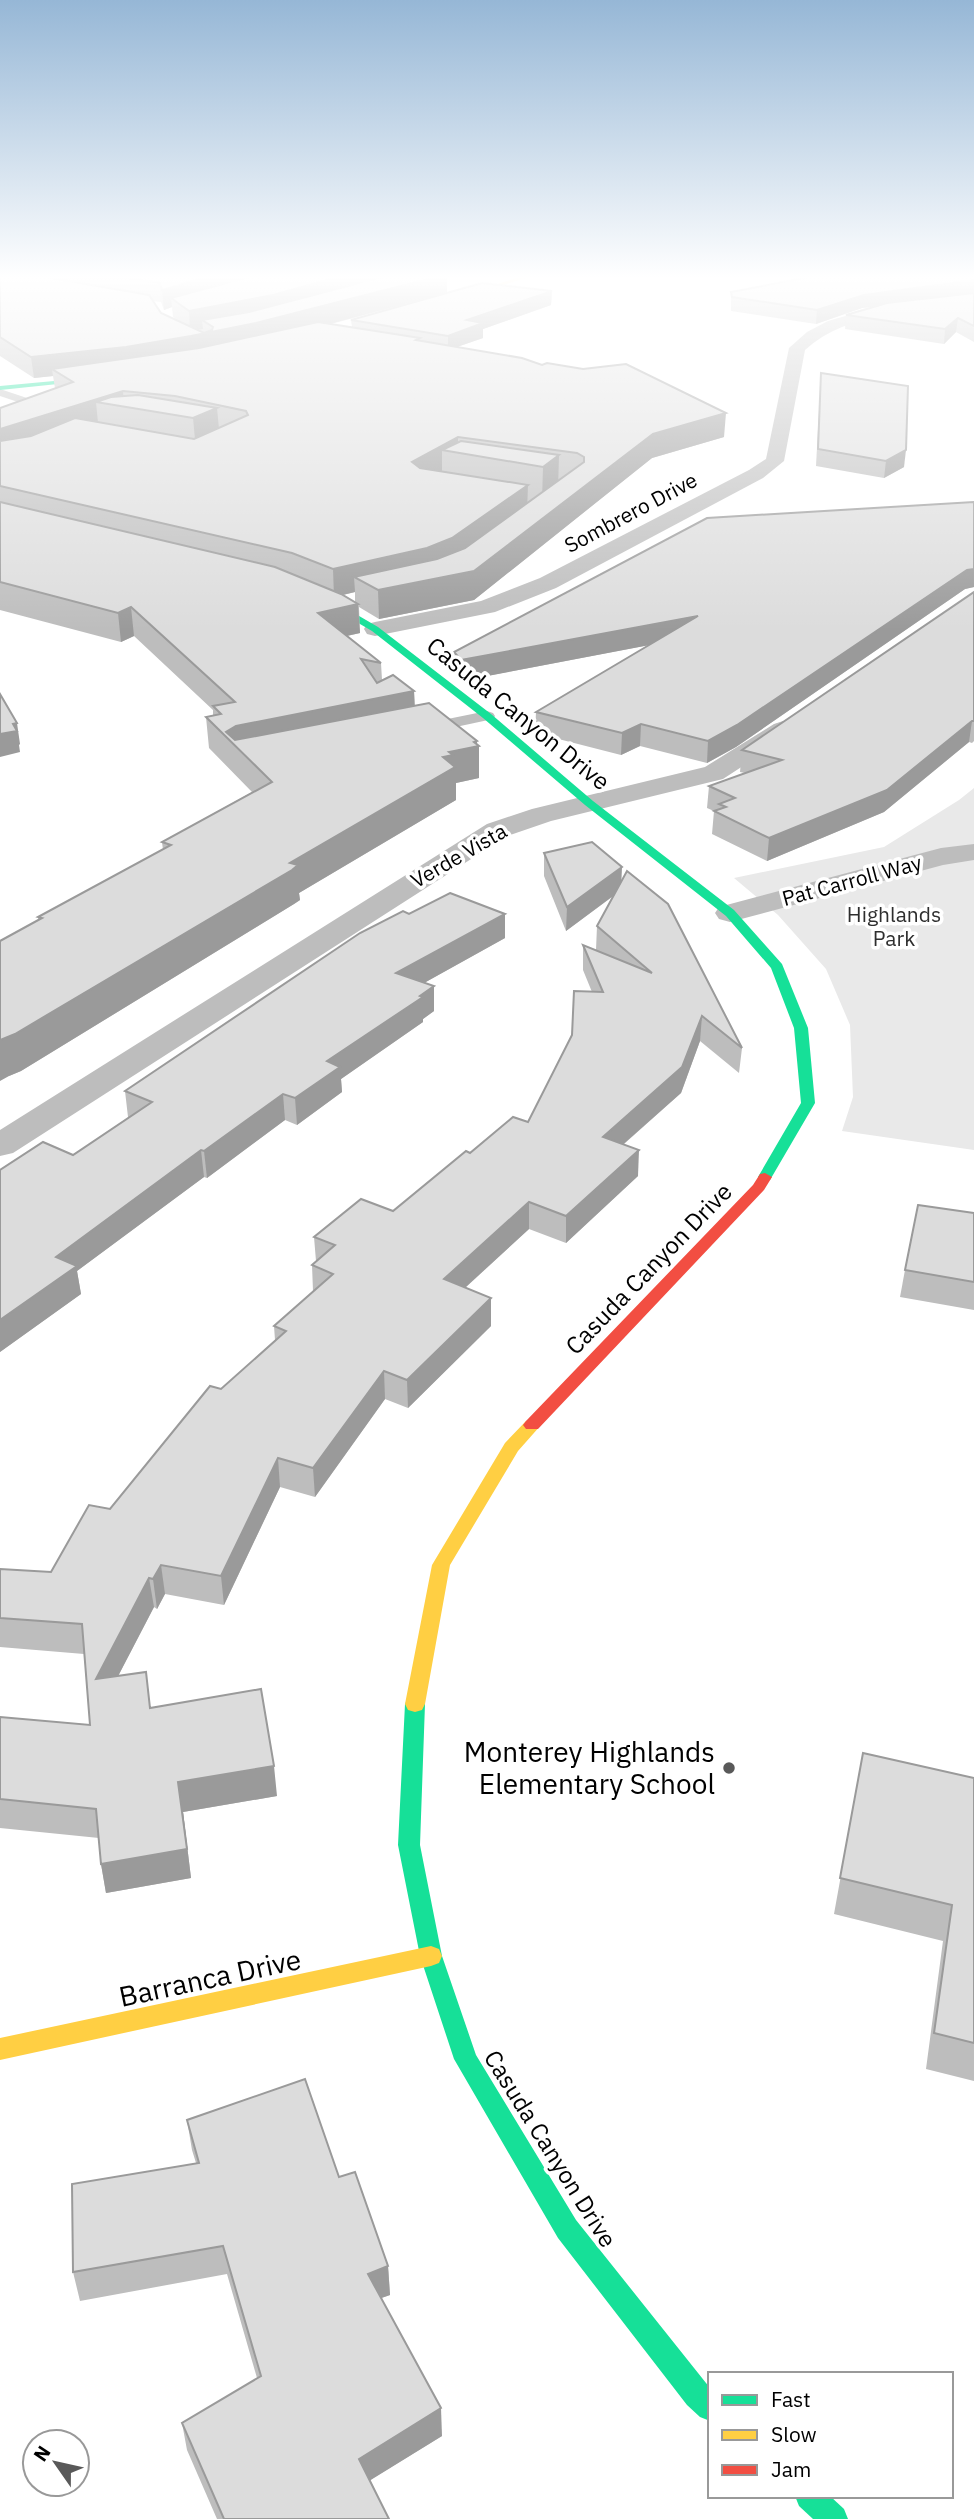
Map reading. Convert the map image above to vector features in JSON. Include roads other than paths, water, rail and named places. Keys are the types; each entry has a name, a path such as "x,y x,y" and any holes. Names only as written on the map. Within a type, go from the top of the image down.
{"street":[{"name":"Sombrero Drive","path":"375,629 487,607 548,583 755,474 775,460 788,395"},
{"name":"Casuda Canyon Drive","path":"298,593 330,605 375,629 487,716 589,803 730,913 777,967 801,1028 808,1103 759,1187 511,1447 442,1566 416,1690 408,1845 431,1956 466,2059 567,2229 697,2395 708,2405"},
{"name":"Verde Vista","path":"0,1145 497,830 589,803 715,773 803,715"},
{"name":"Pat Carroll Way","path":"730,913 941,857 974,852"},
{"name":"Barranca Drive","path":"0,2049 431,1956"},
{"path":"811,2498 834,2519"}],"lane":[{"path":"0,416 15,410 26,401 14,395"},
{"path":"330,605 354,600"},
{"path":"409,731 487,716"}],"place":[{"name":"Monterey Highlands Elementary School","path":"729,1768"}],"park label":[{"name":"Highlands Park","path":"894,927"}]}
